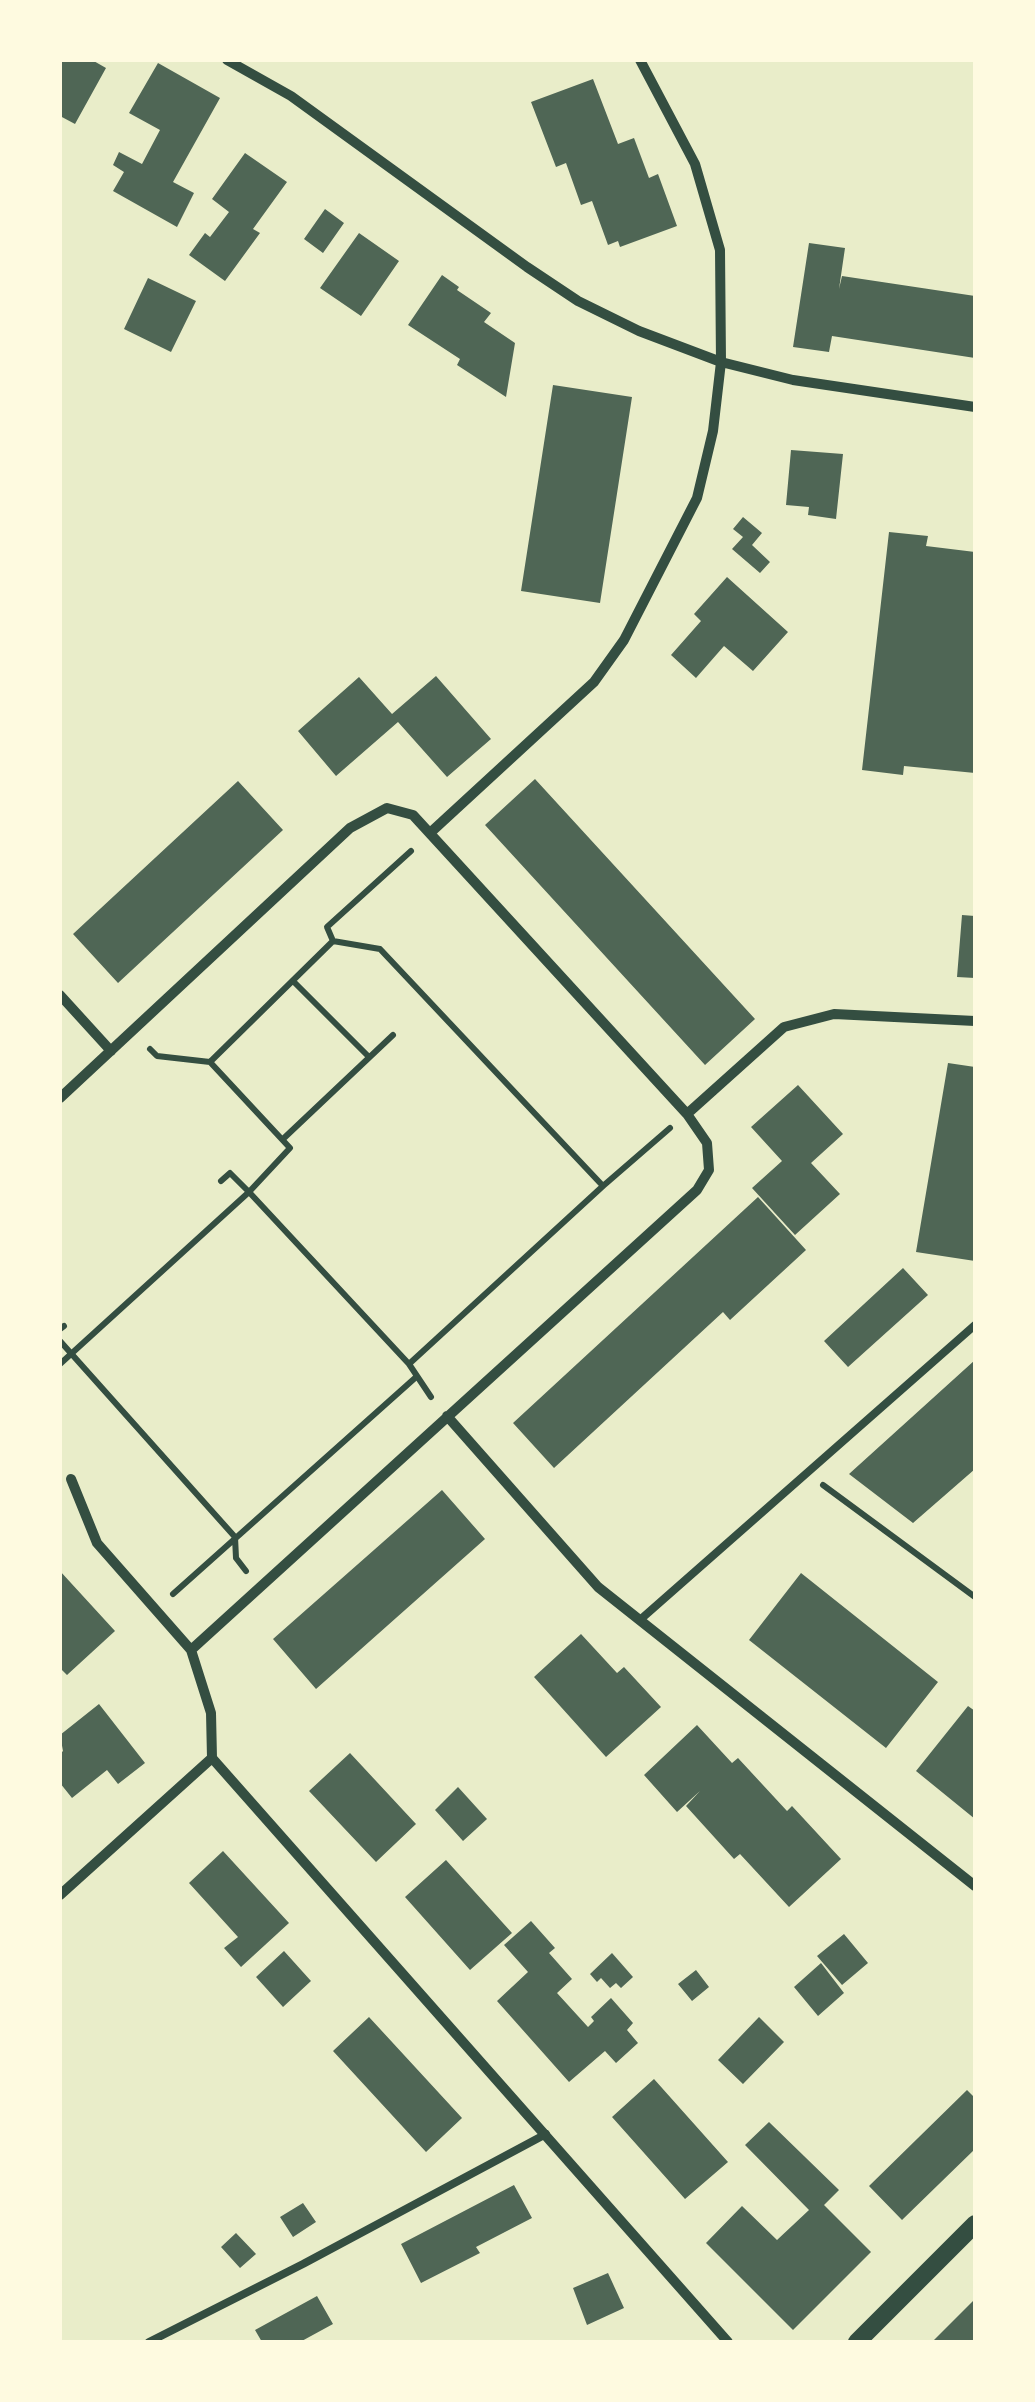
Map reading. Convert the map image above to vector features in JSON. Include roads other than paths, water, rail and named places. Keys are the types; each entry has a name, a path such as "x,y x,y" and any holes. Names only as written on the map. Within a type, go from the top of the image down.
{"street":[{"path":"227,60 291,96 527,268 638,332 722,362 793,380 975,407"},
{"path":"430,834 594,682 624,640 696,498 713,431 722,362 720,250 695,164 640,60"},
{"path":"60,1098 350,828 387,808 413,815 687,1114 707,1143 708,1170 697,1190 190,1650"},
{"path":"60,995 111,1051"},
{"path":"687,1114 784,1026 834,1014 975,1021"},
{"path":"447,1416 598,1586 975,1886"},
{"path":"71,1479 97,1543 190,1650 211,1712 212,1758 728,2342"},
{"path":"60,1895 212,1758"},
{"path":"856,2342 975,2224"}],"lane":[{"path":"640,1620 975,1325"},
{"path":"149,2342 546,2134"}]}
